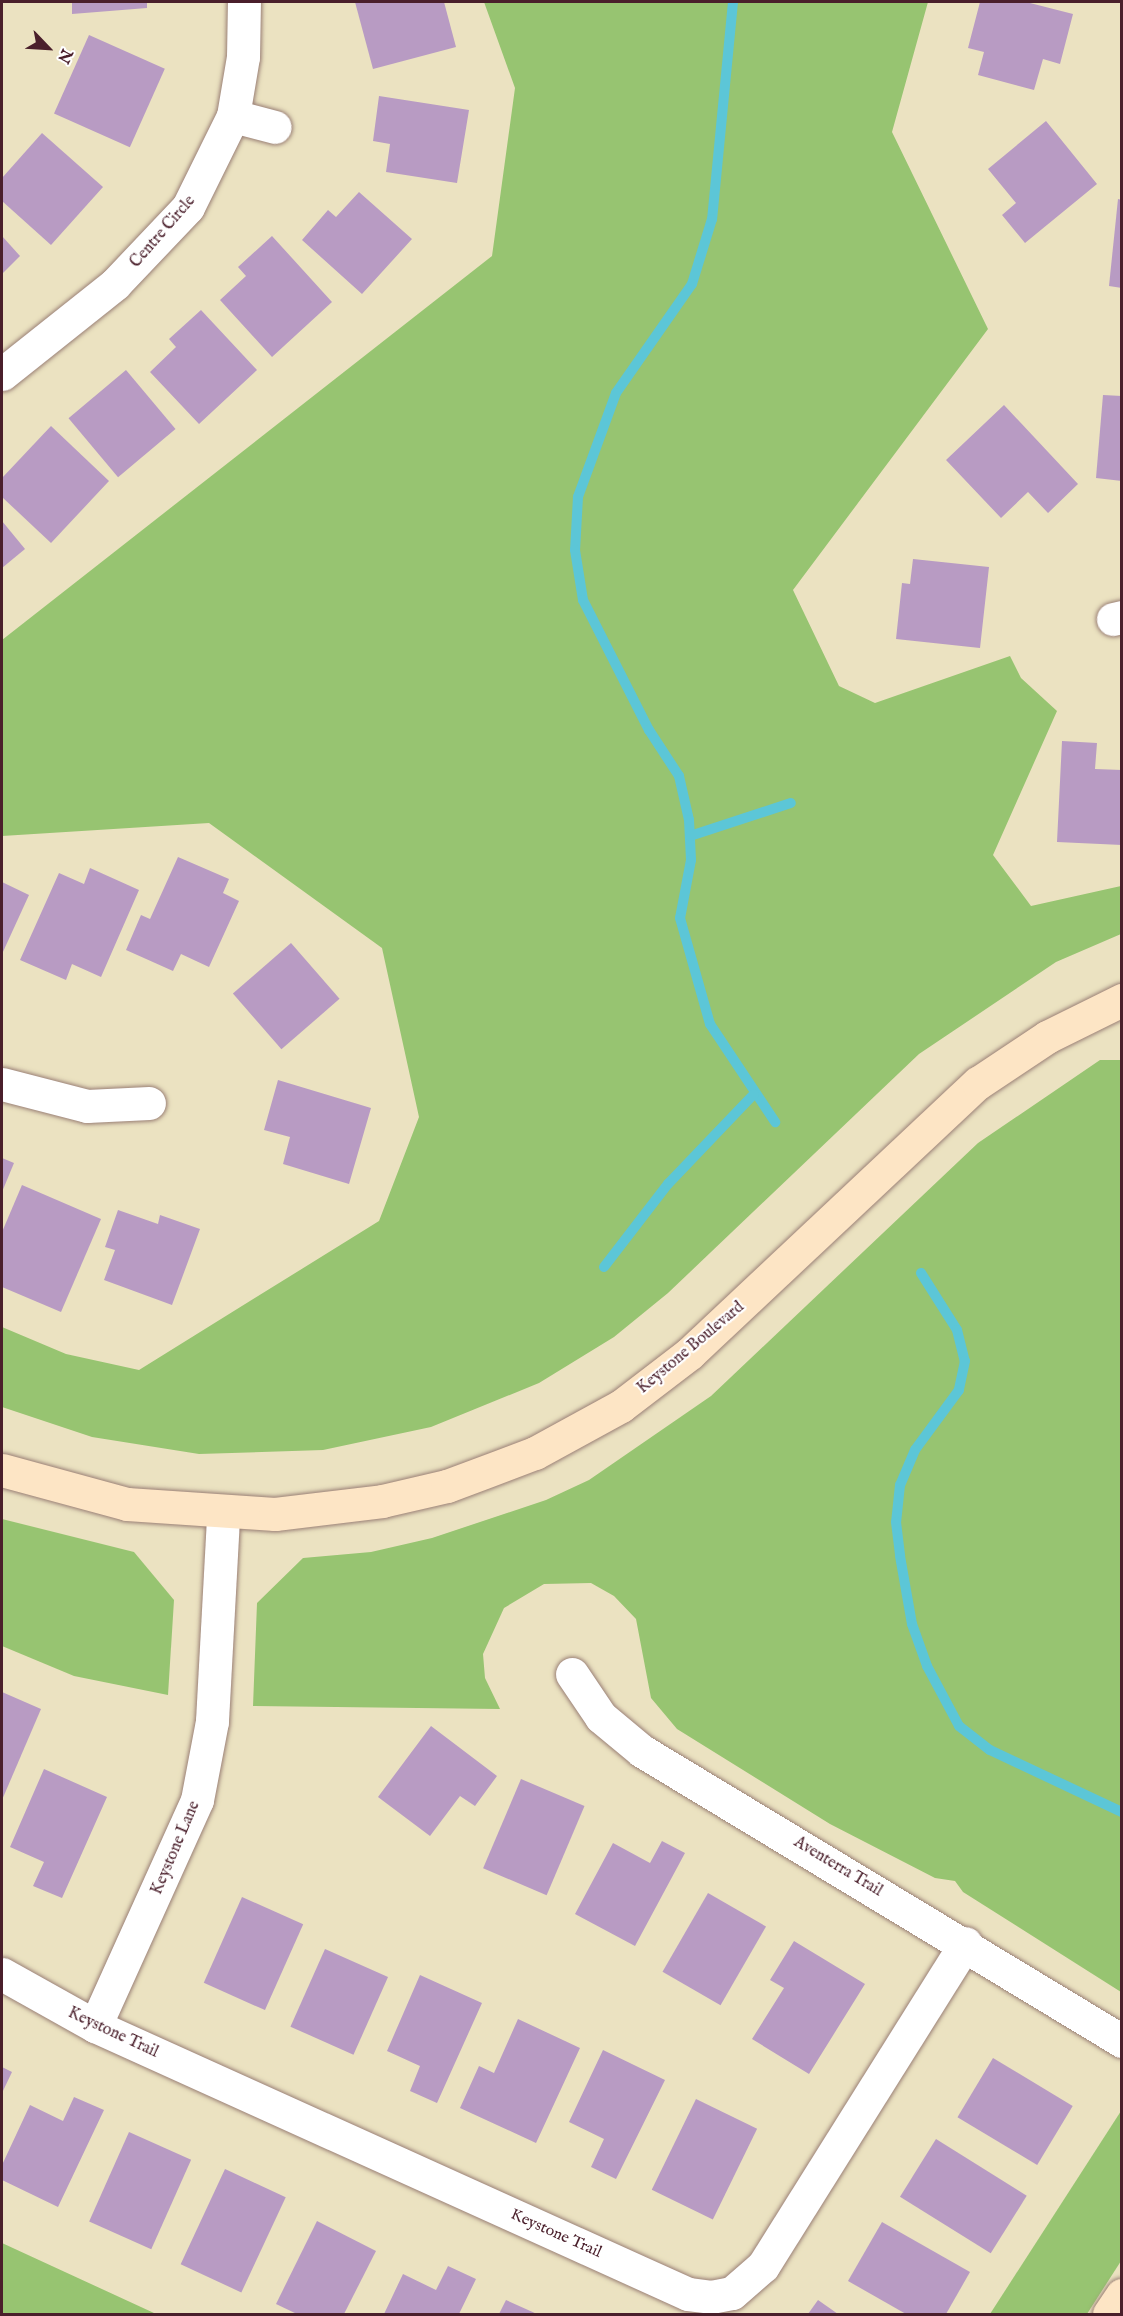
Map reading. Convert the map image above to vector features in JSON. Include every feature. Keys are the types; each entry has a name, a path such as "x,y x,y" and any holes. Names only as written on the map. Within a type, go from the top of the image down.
{"street":[{"name":"Centre Circle","path":"2,374 115,284 165,235 208,177 233,116 243,57 244,2"},
{"path":"233,116 275,127"},
{"name":"Keystone Boulevard","path":"2,1470 95,1498 223,1515 340,1509 447,1486 535,1453 611,1412 690,1353 978,1083 1047,1037 1122,1000"},
{"path":"2,1084 87,1106 149,1102"},
{"name":"Keystone Lane","path":"95,2026 197,1800 212,1721 223,1515"},
{"name":"Aventerra Trail","path":"572,1674 601,1717 642,1751 966,1943 1122,2041"},
{"name":"Keystone Trail","path":"2,1974 95,2026 688,2294 711,2297 732,2293 763,2266 966,1943"},
{"path":"1108,2314 1122,2295"}],"green space":[{"path":"484,2 928,2 892,132 988,329 793,590 839,686 875,703 1010,656 1021,678 1057,711 993,855 1031,906 1121,886 1121,934 1056,962 919,1054 668,1293 614,1337 539,1383 431,1427 323,1450 199,1454 92,1437 2,1407 2,1327 66,1354 139,1370 379,1221 419,1117 382,948 209,823 2,836 2,640 492,256 515,88"},
{"path":"1100,1060 1122,1060 1121,1992 963,1892 955,1881 935,1878 830,1824 677,1729 651,1698 636,1619 614,1596 591,1583 544,1584 504,1608 483,1654 485,1678 500,1709 253,1706 257,1603 303,1558 371,1552 432,1538 546,1500 589,1480 711,1396 978,1143"},
{"path":"2,1519 134,1552 174,1600 168,1695 74,1676 2,1646"},
{"path":"1121,2111 1121,2261 1087,2314 990,2314"},
{"path":"2,2243 154,2313 158,2314 2,2314"}],"building":[{"path":"72,2 147,2 147,8 72,14"},
{"path":"355,2 444,2 456,47 373,69"},
{"path":"980,2 1026,2 1073,14 1060,64 1043,59 1034,90 978,75 984,52 968,48"},
{"path":"89,35 165,69 130,147 54,114"},
{"path":"379,96 469,110 457,183 386,172 390,144 373,141"},
{"path":"1046,121 1097,184 1025,243 1002,215 1016,203 988,169"},
{"path":"42,133 103,187 51,245 2,201 2,178"},
{"path":"359,192 412,239 362,294 302,240 328,210 336,217"},
{"path":"1118,199 1122,200 1122,288 1109,286"},
{"path":"2,236 20,256 2,274"},
{"path":"272,236 332,302 272,357 220,300 246,276 238,267"},
{"path":"201,310 257,370 199,424 150,372 176,347 169,339"},
{"path":"126,370 175,429 118,477 69,418"},
{"path":"1103,395 1122,396 1122,481 1096,478"},
{"path":"1004,405 1078,484 1048,513 1028,492 1001,518 946,460"},
{"path":"51,426 109,481 51,543 2,497 2,478"},
{"path":"2,521 25,549 2,568"},
{"path":"913,559 989,567 980,648 896,639 902,583 910,584"},
{"path":"1062,741 1097,743 1095,769 1122,770 1122,845 1057,842"},
{"path":"178,857 229,879 223,893 239,901 209,967 181,954 173,971 126,950 141,915 150,919"},
{"path":"90,868 139,890 101,977 72,964 66,980 20,960 59,873 84,884"},
{"path":"2,882 29,895 2,954"},
{"path":"291,943 340,999 281,1049 233,994"},
{"path":"278,1080 371,1108 349,1184 283,1164 290,1137 264,1130"},
{"path":"2,1158 14,1163 2,1192"},
{"path":"22,1185 101,1219 61,1312 2,1287 2,1232"},
{"path":"118,1210 158,1224 160,1215 200,1229 172,1305 104,1280 115,1250 105,1247"},
{"path":"2,1692 41,1709 2,1800"},
{"path":"431,1726 497,1776 475,1806 460,1796 430,1836 378,1797"},
{"path":"44,1769 107,1797 62,1898 33,1886 44,1862 10,1847"},
{"path":"521,1779 585,1806 547,1895 483,1868"},
{"path":"662,1841 685,1853 635,1946 575,1914 613,1843 650,1863"},
{"path":"708,1893 766,1926 721,2005 662,1972"},
{"path":"242,1897 303,1924 265,2010 204,1983"},
{"path":"794,1941 865,1984 809,2074 752,2039 784,1988 770,1980"},
{"path":"325,1949 388,1977 353,2055 290,2027"},
{"path":"420,1975 482,2003 437,2103 410,2091 420,2066 387,2051"},
{"path":"518,2019 580,2048 536,2143 460,2108 479,2066 494,2073"},
{"path":"603,2050 665,2080 616,2179 591,2167 604,2139 569,2122"},
{"path":"993,2058 1073,2106 1037,2165 957,2117"},
{"path":"2,2067 12,2072 2,2093"},
{"path":"74,2097 104,2110 58,2207 2,2180 2,2165 30,2105 63,2121"},
{"path":"696,2099 757,2129 713,2220 652,2190"},
{"path":"129,2132 191,2160 151,2249 89,2222"},
{"path":"936,2139 1027,2196 991,2253 900,2197"},
{"path":"225,2169 286,2197 241,2292 181,2264"},
{"path":"317,2221 376,2251 344,2314 297,2314 276,2304"},
{"path":"882,2222 970,2272 946,2314 906,2314 848,2281"},
{"path":"448,2266 476,2279 459,2314 384,2314 403,2274 436,2290"},
{"path":"506,2300 537,2314 499,2314"},
{"path":"818,2300 838,2314 808,2314"}],"waterway":[{"path":"733,2 712,219 692,284 616,393 578,497 575,550 583,600 649,730 679,776 689,820 691,860 680,918 710,1024 775,1122"},
{"path":"690,836 791,803"},
{"path":"604,1267 668,1184 754,1094"},
{"path":"921,1273 957,1330 965,1361 959,1390 915,1450 900,1485 896,1522 900,1556 912,1624 927,1666 959,1726 990,1750 1122,1812"}]}
